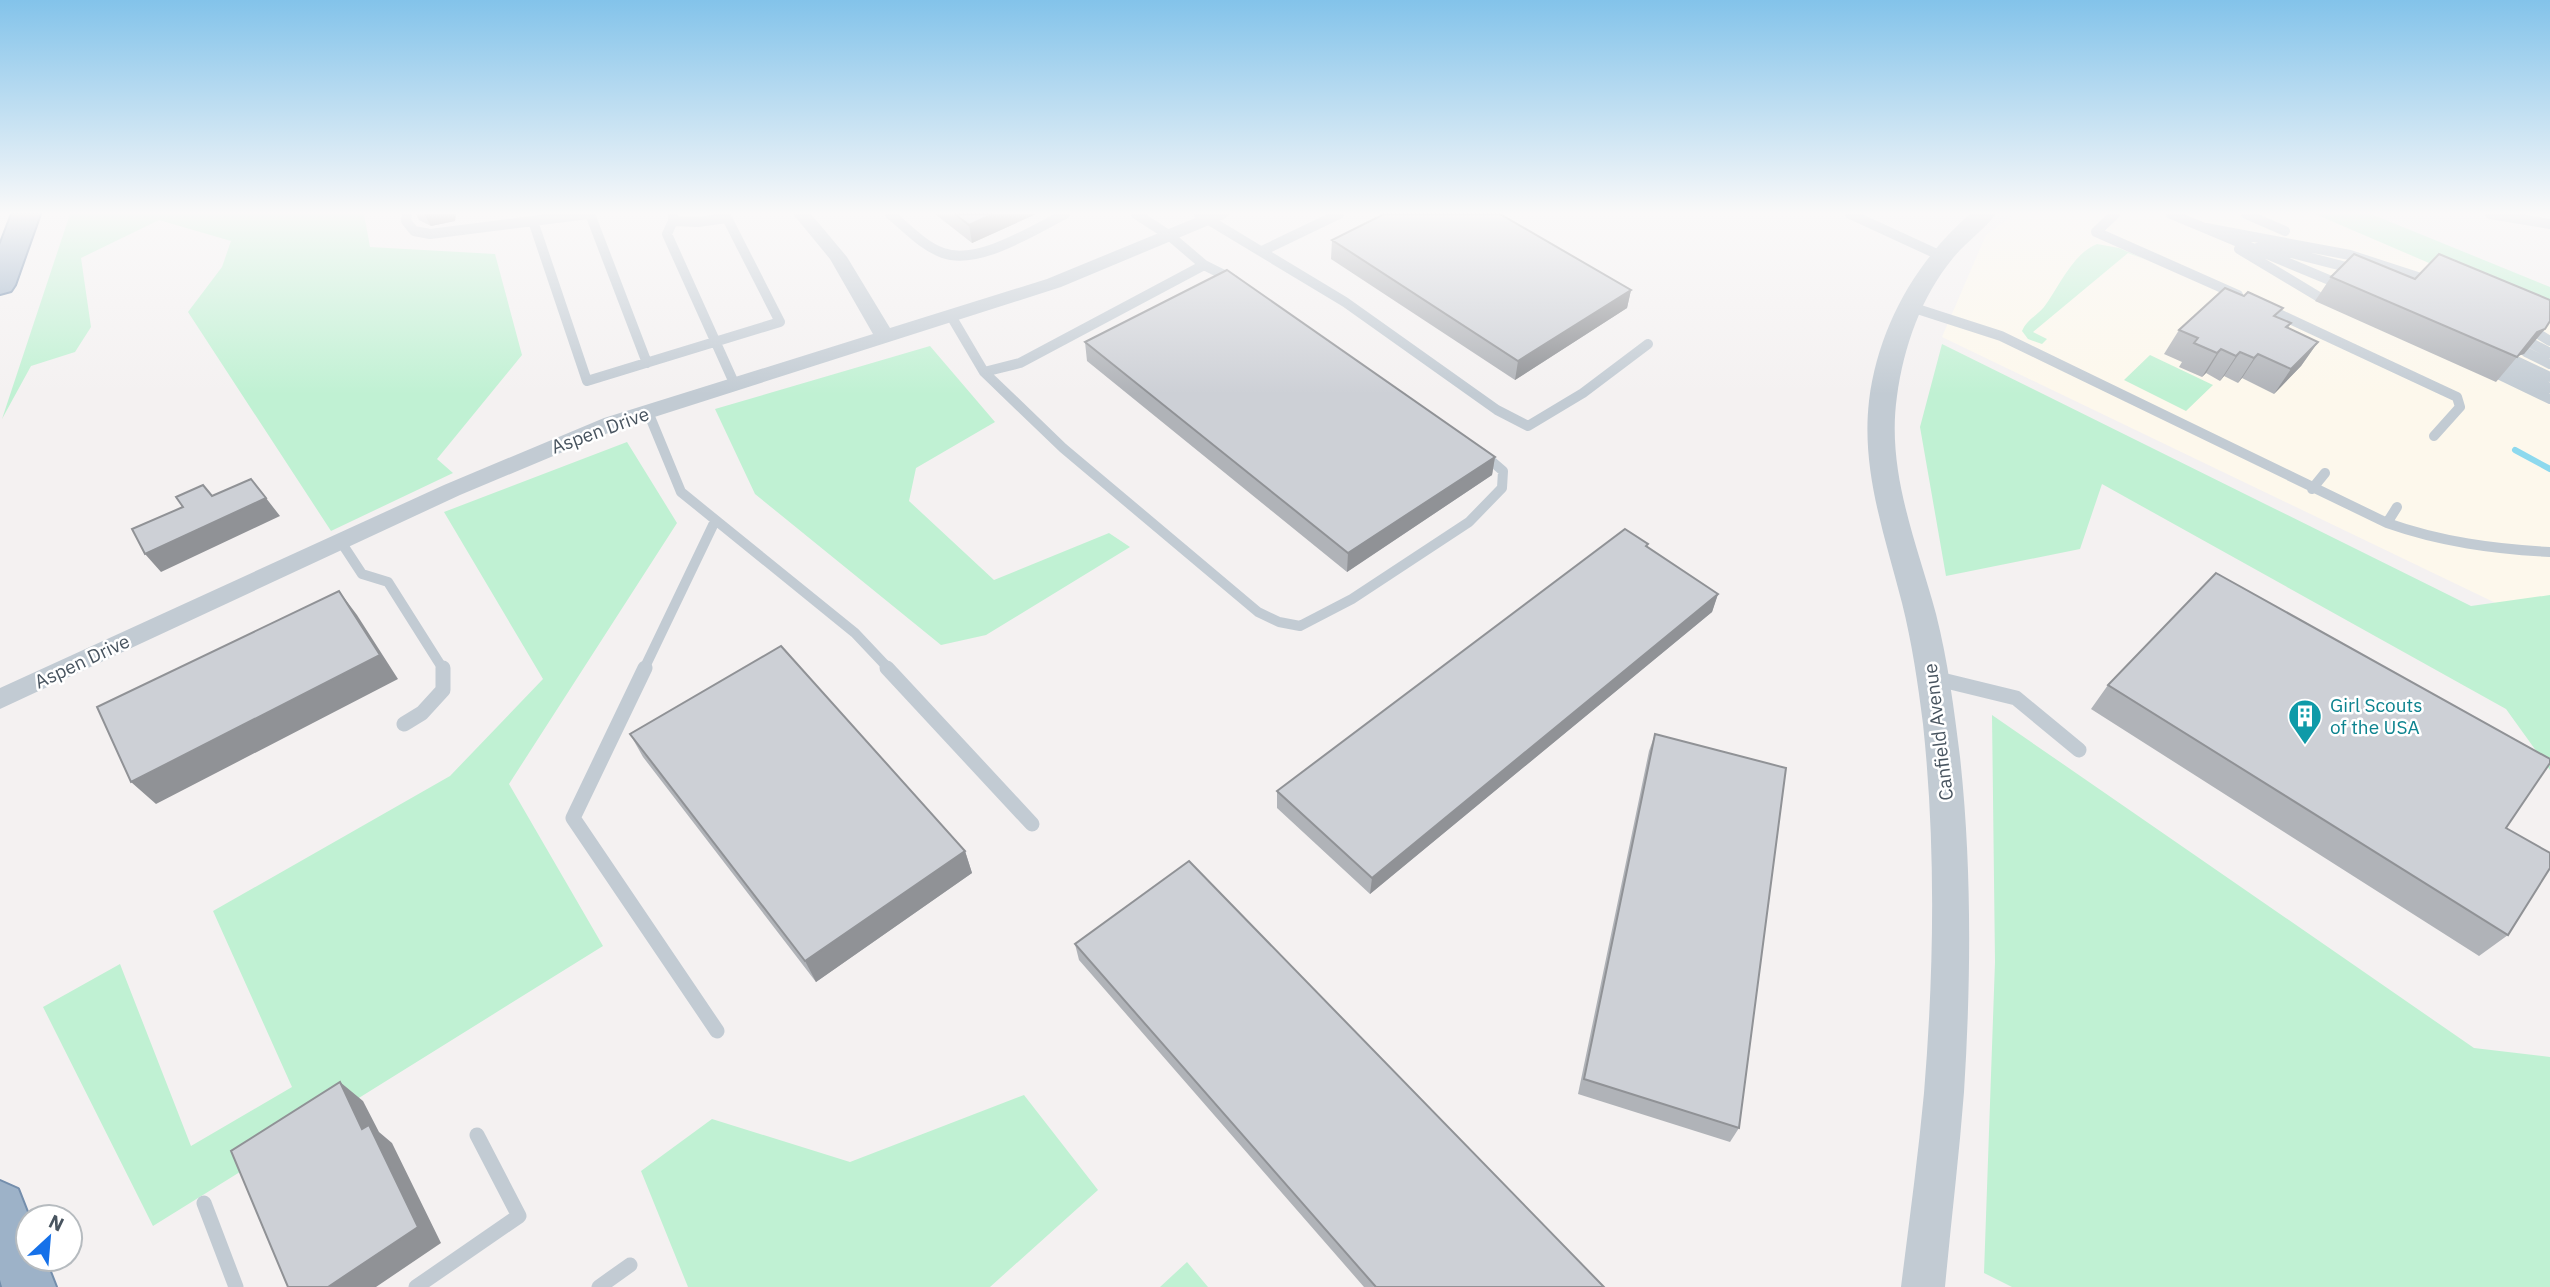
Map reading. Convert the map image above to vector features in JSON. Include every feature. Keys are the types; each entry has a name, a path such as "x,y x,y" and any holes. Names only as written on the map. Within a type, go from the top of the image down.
{"highway":[{"path":"0,1207 29,1287"}],"street":[{"path":"848,274 884,337"},
{"name":"Aspen Drive","path":"0,699 537,454 648,412 1076,274"},
{"name":"Canfield Avenue","path":"1923,1287 1944,1101 1950,886 1945,781 1934,678 1918,604 1887,503 1881,468 1881,422 1885,384 1894,346 1909,306 1928,274"}],"lane":[{"path":"551,274 587,381 780,322 756,274"},
{"path":"612,274 647,363"},
{"path":"685,274 735,385"},
{"path":"984,372 1020,363 1185,274"},
{"path":"1223,274 1245,286"},
{"path":"1300,274 1345,302 1497,410 1528,426 1583,393 1648,344"},
{"path":"2188,274 2453,395 2460,401 2460,407 2434,436"},
{"path":"2278,274 2300,288 2326,290 2295,274"},
{"path":"2359,274 2365,276"},
{"path":"2393,274 2417,283"},
{"path":"2415,274 2448,288"},
{"path":"1909,306 2012,341 2312,489 2387,523 2451,543 2550,552"},
{"path":"951,316 984,372 1063,448 1258,612 1279,622 1300,626 1352,599 1469,522 1502,488 1503,471 1474,446"},
{"path":"2532,338 2550,330"},
{"path":"2532,338 2550,341"},
{"path":"2532,338 2550,353"},
{"path":"2532,338 2550,364"},
{"path":"2507,368 2550,377"},
{"path":"2507,368 2550,388"},
{"path":"2507,368 2550,399"},
{"path":"648,412 681,492 855,633 1032,824"},
{"path":"2312,489 2325,473"},
{"path":"2387,523 2397,506"},
{"path":"715,521 573,818 717,1031"},
{"path":"341,542 362,574 388,582 443,668 443,690 422,713 404,723"},
{"path":"1934,678 2016,698 2079,750"},
{"path":"416,1287 519,1216 477,1135"},
{"path":"204,1203 236,1287"},
{"path":"599,1287 630,1265"}],"shaded area":[{"path":"1969,274 2497,274 2550,296 2550,629 1942,337"}],"green space":[{"path":"50,274 83,274 91,327 75,352 31,366 2,419"},
{"path":"217,274 500,274 522,355 437,459 453,473 331,531 188,312"},
{"path":"2065,274 2103,274 2033,332 2047,339 2042,344 2028,339 2022,331 2044,307"},
{"path":"2455,274 2518,274 2550,287 2550,315"},
{"path":"1942,344 2471,606 2550,595 2550,770 2506,709 2102,484 2080,549 1946,576 1920,427"},
{"path":"930,346 995,422 916,468 909,501 994,580 1109,533 1130,547 986,635 941,645 755,494 715,409"},
{"path":"2150,355 2213,385 2186,411 2124,380"},
{"path":"627,442 677,523 509,784 603,946 153,1226 43,1007 120,964 191,1146 292,1087 213,911 450,776 543,679 444,512"},
{"path":"1992,715 2474,1048 2550,1057 2550,1287 2012,1287 1984,1273 1995,962"},
{"path":"1024,1095 1098,1190 990,1287 688,1287 641,1171 712,1119 850,1162"},
{"path":"1187,1262 1208,1287 1160,1287"}],"building":[{"path":"1219,274 1233,274 1495,457 1348,553 1085,342"},
{"path":"1384,274 1604,274 1631,290 1518,361"},
{"path":"2334,274 2403,274 2415,279 2420,274 2487,274 2550,300 2550,321 2545,329 2537,332 2517,357 2331,277"},
{"path":"2225,288 2244,296 2248,292 2283,308 2274,316 2291,323 2286,327 2318,342 2291,369 2258,354 2254,358 2240,352 2236,356 2221,349 2217,353 2194,343 2198,338 2179,330"},
{"path":"251,479 266,498 145,554 132,529 183,507 176,497 203,485 212,496"},
{"path":"1625,529 1718,594 1372,878 1277,791"},
{"name":"Girl Scouts of the USA","path":"2216,573 2550,759 2550,763 2506,828 2550,853 2550,868 2508,935 2108,685"},
{"path":"339,591 380,655 131,782 97,707"},
{"path":"781,646 965,851 805,961 630,734"},
{"path":"1655,734 1786,768 1739,1128 1584,1079"},
{"path":"1189,861 1604,1287 1376,1287 1075,944"},
{"path":"340,1082 362,1129 369,1125 418,1227 328,1287 288,1287 231,1151"}],"waterway":[{"path":"2515,450 2550,469"}],"place":[{"name":"Girl Scouts of the USA","path":"2305,746"}]}
